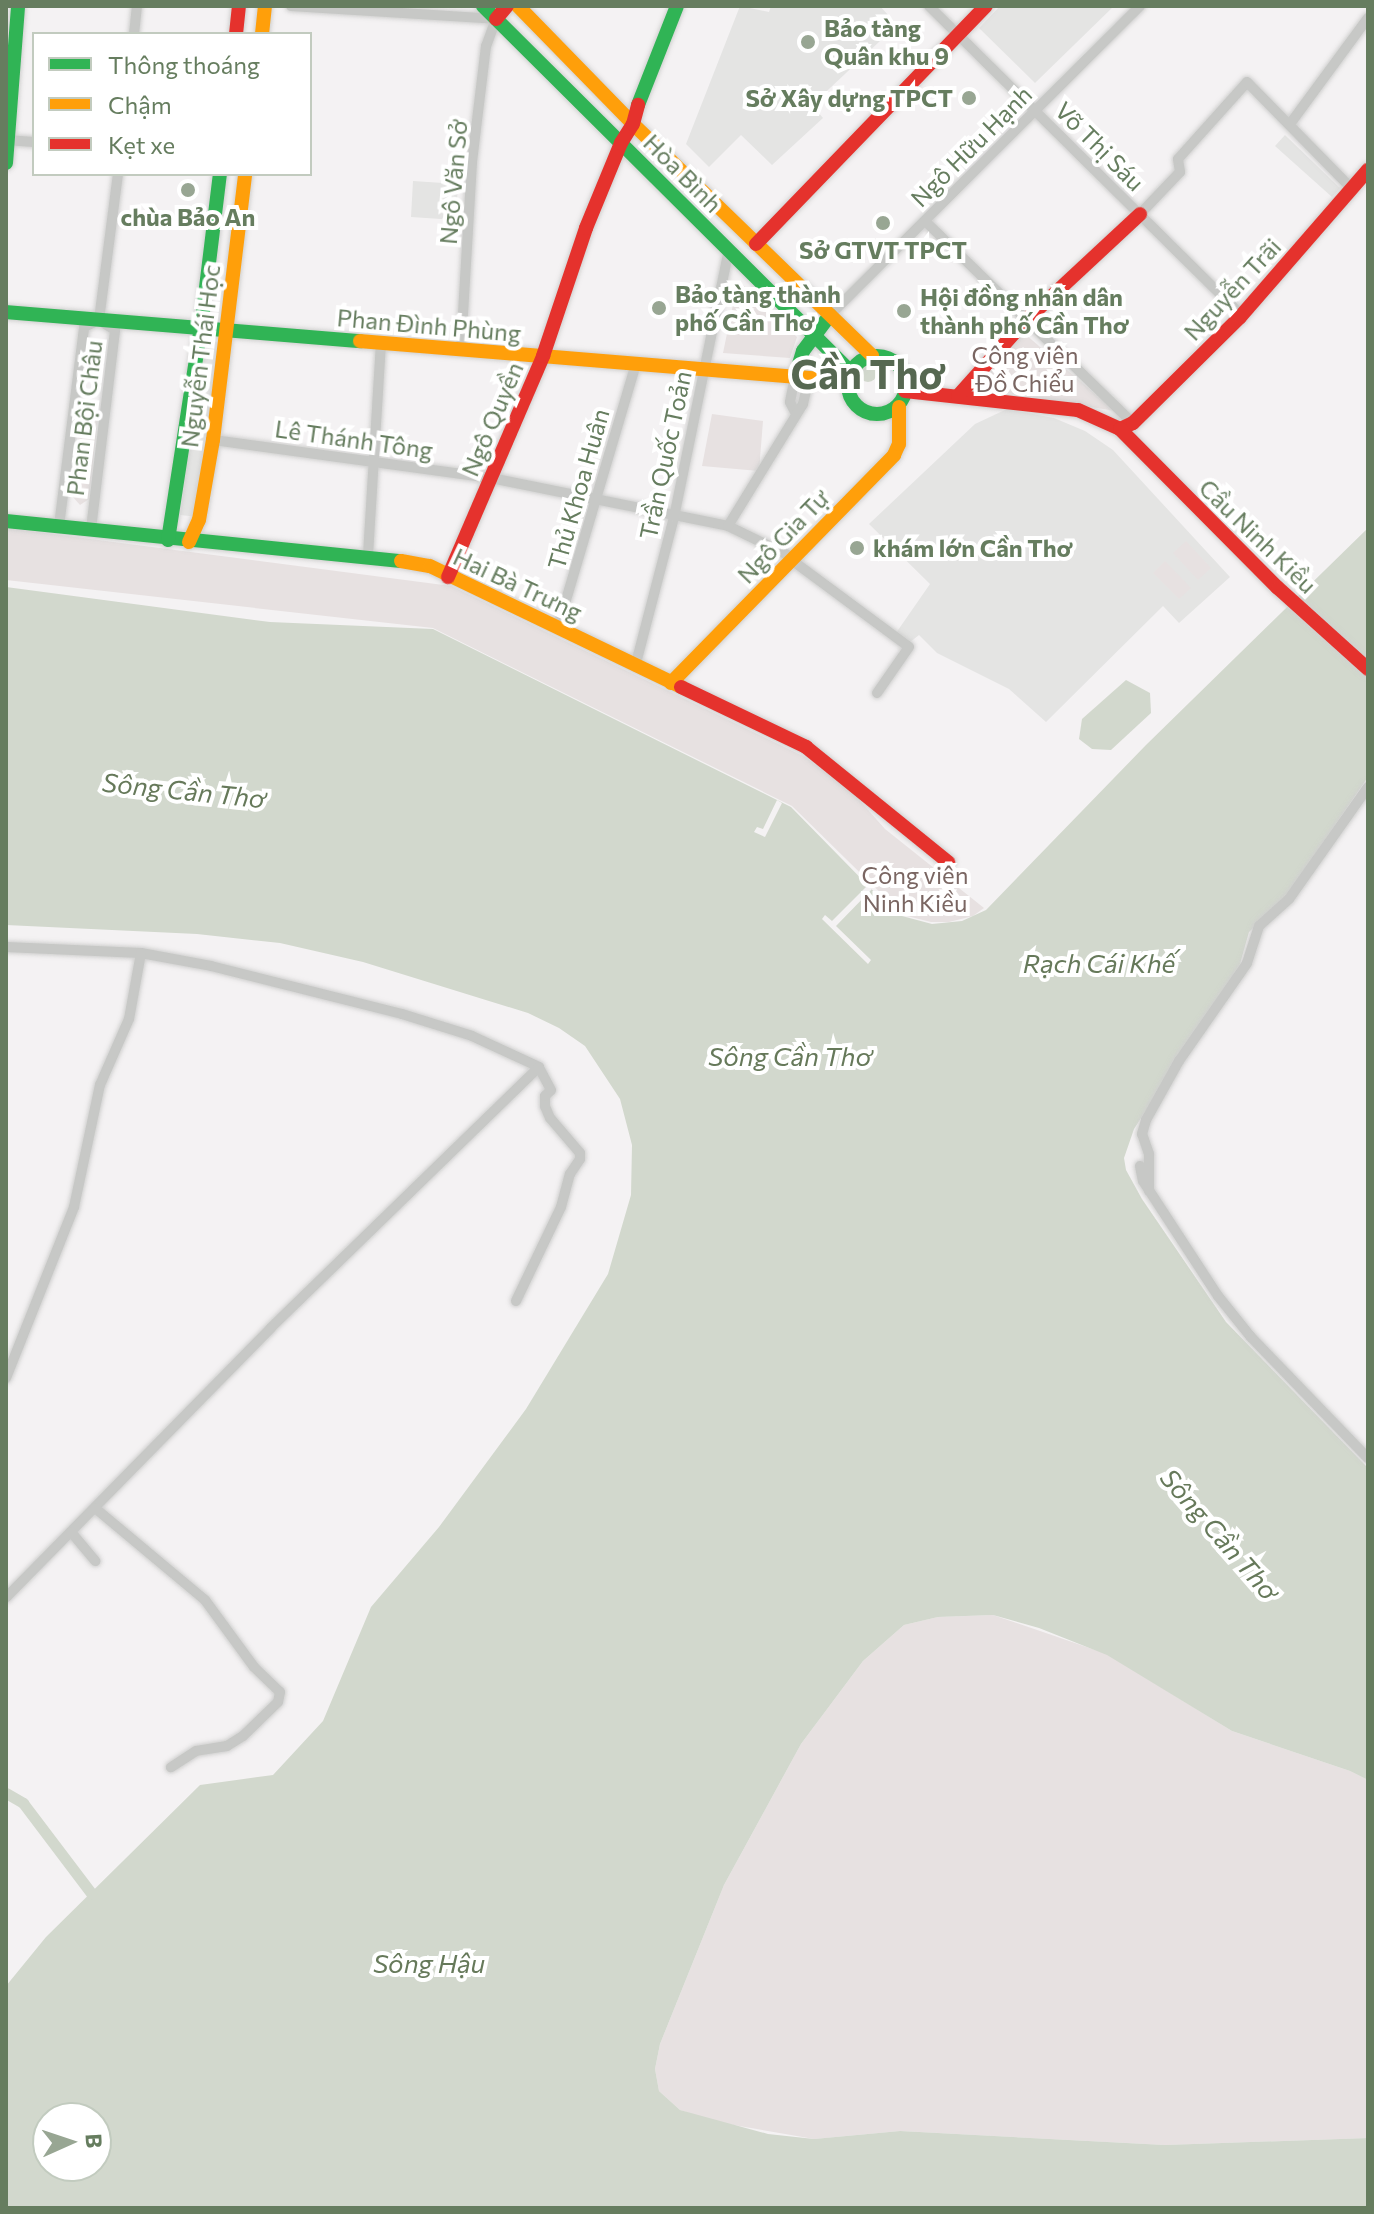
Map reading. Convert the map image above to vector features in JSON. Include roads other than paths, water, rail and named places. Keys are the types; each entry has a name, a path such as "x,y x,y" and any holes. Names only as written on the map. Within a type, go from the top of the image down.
{"street":[{"path":"6,163 18,6"},
{"path":"134,32 137,6"},
{"path":"236,32 239,6"},
{"path":"262,32 265,6"},
{"path":"291,6 496,19 507,6"},
{"name":"Hòa Bình","path":"483,6 729,250 849,376"},
{"name":"Hòa Bình","path":"518,6 633,124 872,356"},
{"path":"633,124 641,93 677,6"},
{"name":"Võ Thị Sáu","path":"929,6 1241,315"},
{"path":"756,244 986,6"},
{"name":"Ngô Hữu Hạnh","path":"830,315 1140,6"},
{"path":"1290,124 1368,18"},
{"name":"Ngô Văn Sở","path":"461,349 472,162 486,46 496,19"},
{"path":"958,396 1025,321 1140,214 1180,172 1178,159 1247,82 1352,189"},
{"name":"Ngô Quyền","path":"448,577 543,356 586,228 621,143 633,124"},
{"path":"7,140 32,142"},
{"name":"Nguyễn Trãi","path":"1127,426 1241,315 1368,170"},
{"path":"59,526 84,327 99,320 118,176"},
{"path":"168,540 201,328 220,176"},
{"name":"Nguyễn Thái Học","path":"189,542 199,520 213,440 245,176"},
{"path":"925,221 1127,426"},
{"name":"Trần Quốc Toản","path":"635,667 674,517 729,250"},
{"name":"Phan Đình Phùng","path":"6,312 802,377 849,376"},
{"path":"728,526 795,412 803,404 802,377 813,335 830,315"},
{"name":"Phan Bội Châu","path":"91,529 115,330 99,320"},
{"path":"368,555 381,343"},
{"path":"872,356 890,359 898,365 903,373 905,391 899,407 877,415 867,413 852,401 849,376 863,359 872,356"},
{"name":"Thủ Khoa Huân","path":"558,627 636,364"},
{"path":"905,391 1078,410 1127,426"},
{"name":"Ngô Gia Tự","path":"671,683 894,455 899,444 899,407"},
{"name":"Cầu Ninh Kiều","path":"1127,426 1158,470 1368,669"},
{"name":"Lê Thánh Tông","path":"213,440 491,478 728,526 792,557 797,564 909,647 877,693"},
{"name":"Hai Bà Trưng","path":"6,521 189,542 368,555 430,566 806,747 948,862"},
{"path":"1149,1191 1149,1154 1142,1134 1146,1120 1179,1061 1247,963 1259,926 1282,909 1368,787"},
{"path":"6,947 141,953 211,966 402,1014 472,1036 539,1067 551,1090 545,1096 550,1118 580,1153 580,1159 516,1301"},
{"path":"6,1378 9,1361 74,1207 100,1085 129,1019 141,953"},
{"path":"6,1598 283,1316 539,1067"},
{"path":"1140,1166 1149,1191 1218,1296 1251,1337 1368,1458"},
{"path":"95,1508 205,1600 254,1667 280,1692 278,1702 243,1736 227,1746 196,1751 171,1767"},
{"path":"71,1532 95,1561"}],"water":[{"path":"868,364 877,373 868,382 859,373"},
{"name":"Sông Hậu","path":"1368,528 1368,777 1284,899 1249,932 1240,964 1134,1129 1124,1158 1126,1170 1142,1199 1226,1322 1368,1468 1368,1780 1232,1731 1107,1655 1039,1628 993,1615 938,1617 904,1625 863,1661 801,1744 724,1885 660,2044 655,2069 659,2091 680,2110 768,2134 814,2139 900,2131 1165,2145 1368,2138 1368,2208 6,2208 6,1986 46,1937 200,1785 273,1775 323,1721 371,1607 439,1527 526,1409 608,1274 631,1195 632,1145 620,1099 585,1046 559,1028 528,1013 363,962 280,943 197,934 6,925 6,587 270,622 433,629 791,807 888,906 902,916 932,924 962,921 986,910 1146,745"},
{"path":"1126,680 1150,693 1151,713 1111,750 1092,749 1079,739 1082,719"}],"waterway":[{"path":"6,1793 23,1803 91,1893"}],"place":[{"name":"Bảo tàng Quân khu 9","path":"808,42"},
{"name":"Sở Xây dựng TPCT","path":"969,98"},
{"name":"chùa Bảo An","path":"188,190"},
{"name":"Sở GTVT TPCT","path":"883,223"},
{"name":"Bảo tàng thành phố Cần Thơ","path":"659,308"},
{"name":"Hội đồng nhân dân thành phố Cần Thơ","path":"904,311"},
{"name":"khám lớn Cần Thơ","path":"857,548"}],"district":[{"name":"Cần Thơ","path":"868,373"}],"park label":[{"name":"Công viên Đồ Chiểu","path":"1025,369"},
{"name":"Công viên Ninh Kiều","path":"915,889"}],"water label":[{"name":"Sông Cần Thơ","path":"184,790"},
{"name":"Rạch Cái Khế","path":"1099,963"},
{"name":"Sông Cần Thơ","path":"790,1056"},
{"name":"Sông Cần Thơ","path":"1220,1534"}]}
